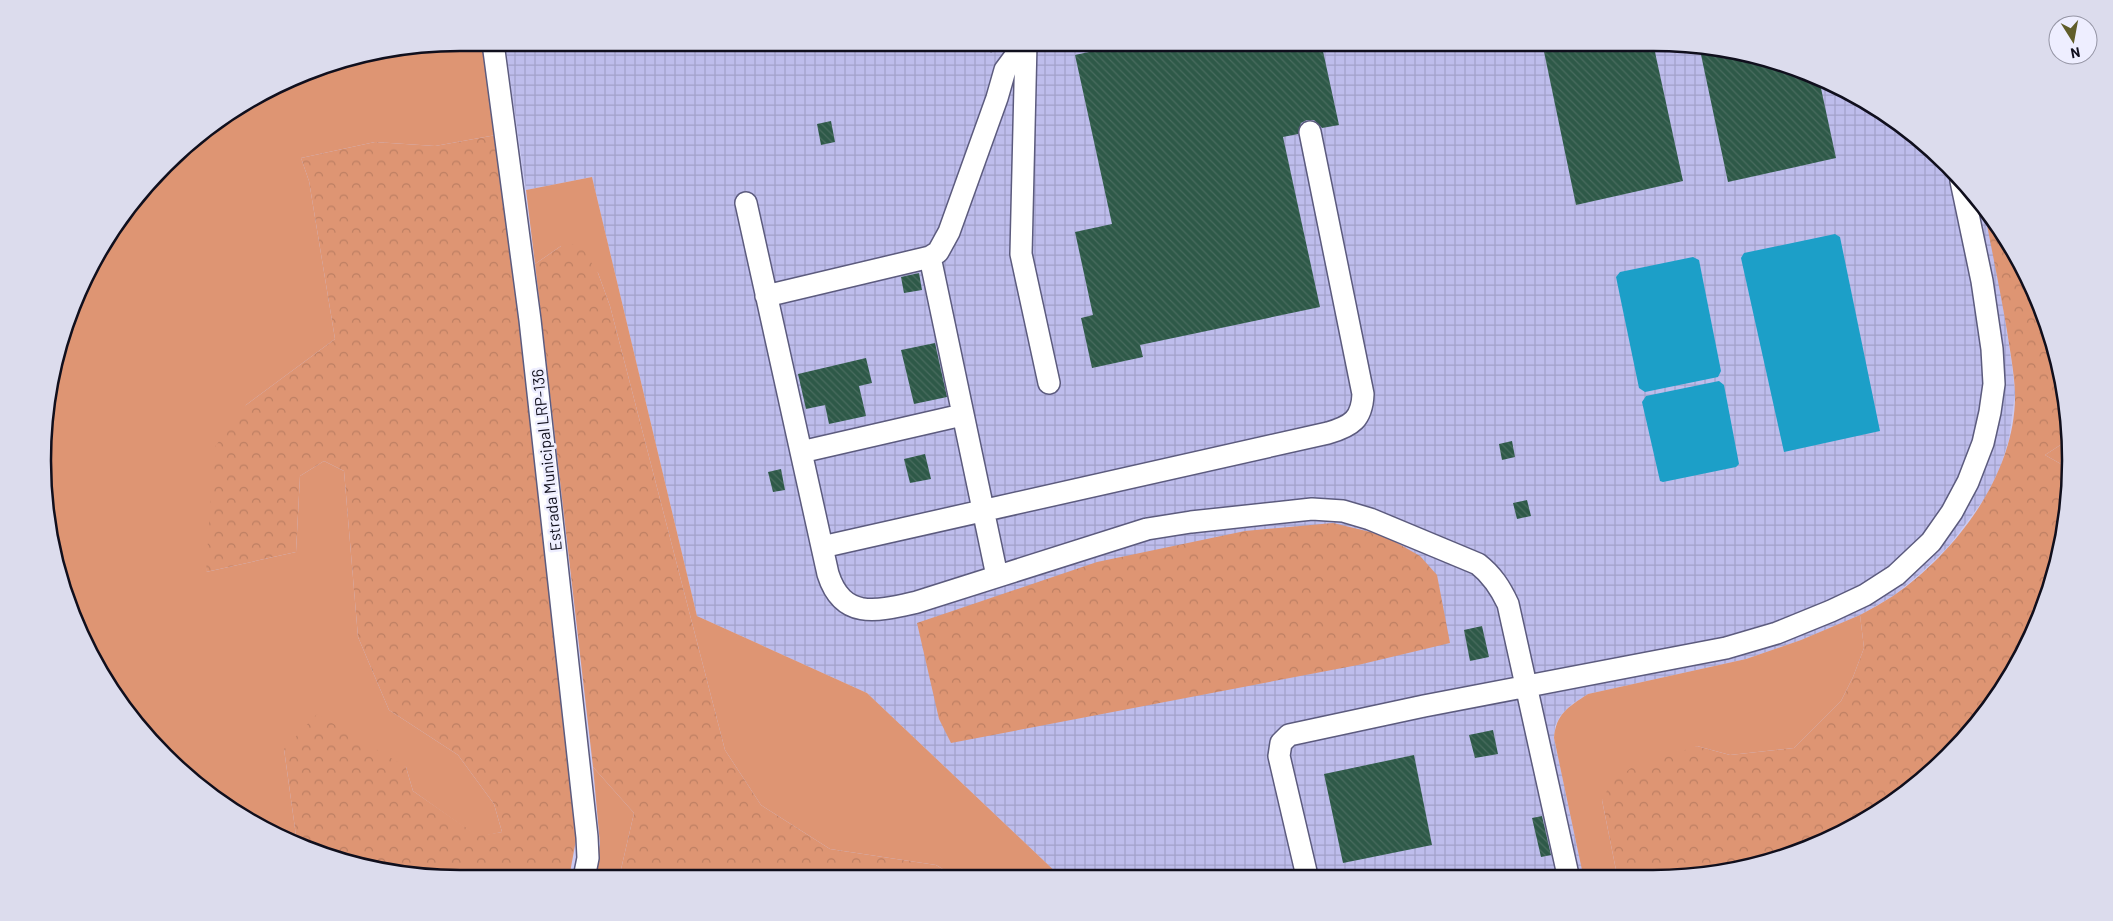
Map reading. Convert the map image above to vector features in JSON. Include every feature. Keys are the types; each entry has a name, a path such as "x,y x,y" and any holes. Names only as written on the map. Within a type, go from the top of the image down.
{"street":[{"name":"Estrada Municipal LRP-136","path":"494,51 530,320 588,837 588,858 586,870"},
{"path":"766,296 930,257 938,252 949,232 997,98 1004,70 1018,51"},
{"path":"1025,51 1021,254 1049,383"},
{"path":"822,547 1328,433 1349,424 1358,417 1363,407 1363,394 1310,132"},
{"path":"1306,870 1279,756 1281,743 1289,736 1525,686 1726,648 1777,633 1865,595 1896,575 1931,542 1952,512 1968,482 1984,443 1994,384 1992,348 1982,281 1964,196"},
{"path":"746,204 828,574 834,592 842,600 853,607 871,609 901,606 1164,526 1312,509 1343,511 1388,525 1478,564 1488,572 1501,588 1508,604 1567,870"},
{"path":"930,257 997,576"},
{"path":"801,452 962,415"}],"shaded area":[{"path":"506,51 1652,51 1679,52 1732,59 1758,65 1809,82 1834,93 1880,120 1902,136 1942,171 1977,211 1988,225 1999,280 2012,365 2015,393 2009,439 2000,468 1985,498 1948,547 1893,596 1860,615 1801,640 1746,659 1588,694 1572,704 1560,716 1555,726 1554,738 1582,870 1054,870 867,693 697,616 592,177 526,190"},
{"path":"1835,234 1840,237 1880,431 1784,452 1741,258 1744,253"},
{"path":"1693,257 1699,260 1721,371 1718,377 1645,392 1639,388 1616,277 1620,272"},
{"path":"1719,381 1724,385 1739,464 1736,467 1663,482 1660,481 1642,402 1646,396"}],"green space":[{"path":"485,51 496,135 435,146 375,142 301,158 309,181 335,339 246,405 206,572 296,552 300,476 324,461 344,471 358,637 389,710 458,755 494,804 502,832 478,837 413,791 406,767 284,749 296,835 279,828 233,801 211,785 171,750 136,710 120,688 93,642 82,617 65,566 59,540 52,487 52,434 59,381 65,355 82,304 93,279 120,233 136,211 171,171 211,136 233,120 279,93 304,82 355,65 381,59 434,52"},
{"path":"496,135 519,321 576,840 570,870 460,870 407,866 355,856 296,835 284,749 317,714 406,767 413,791 478,836 502,832 494,804 458,755 389,710 358,637 344,471 324,461 300,476 296,552 206,572 214,448 246,405 335,339 309,181 301,158 375,142 435,146"},
{"path":"592,177 697,616 867,693 1054,870 944,870 936,865 830,849 761,805 725,750 610,306 598,273 561,246 535,264 526,190"},
{"path":"1987,225 2020,279 2040,329 2054,381 2061,434 2061,444 2045,455 2062,465 2054,540 2040,592 2020,642 1993,688 1960,730 1922,768 1880,801 1834,828 1784,848 1732,862 1679,869 1616,870 1602,800 1611,783 1631,768 1697,746 1730,755 1794,748 1841,701 1864,648 1860,615 1893,596 1917,578 1939,557 1979,508 1994,480 2006,451 2013,422 2015,392 2007,331"},
{"path":"579,243 598,273 610,306 725,750 761,805 830,849 936,865 944,870 621,870 634,813 593,767 535,264 561,246"},
{"path":"2061,444 2062,465 2045,455"},
{"path":"1333,523 1383,535 1420,556 1437,575 1450,643 1358,665 951,743 939,719 917,623 1097,562 1245,531"},
{"path":"1860,615 1864,648 1841,701 1794,748 1730,755 1697,746 1602,800 1616,870 1582,870 1554,738 1557,723 1564,712 1588,694 1746,659 1801,640"},
{"path":"593,767 634,813 621,870 596,870 600,844"}],"building":[{"path":"1093,51 1323,51 1339,125 1322,128 1314,120 1307,120 1301,123 1298,134 1283,137 1320,307 1140,345 1143,357 1092,368 1081,318 1093,315 1075,232 1112,224 1075,55"},
{"path":"1544,51 1655,51 1683,181 1576,205"},
{"path":"1701,54 1758,65 1821,87 1836,158 1728,182"},
{"path":"831,121 835,142 821,145 817,124"},
{"path":"919,273 922,290 904,293 901,277"},
{"path":"935,343 947,397 914,404 901,350"},
{"path":"866,358 872,383 859,386 866,416 829,424 825,405 806,409 798,374"},
{"path":"1512,441 1515,457 1502,460 1499,444"},
{"path":"925,454 931,479 910,483 904,459"},
{"path":"781,469 785,490 773,492 768,472"},
{"path":"1527,500 1531,516 1517,519 1513,503"},
{"path":"1482,626 1489,657 1470,661 1464,630"},
{"path":"1493,730 1498,754 1475,758 1469,735"},
{"path":"1414,755 1432,845 1343,863 1324,774"},
{"path":"1542,816 1551,855 1541,857 1532,818"}]}
